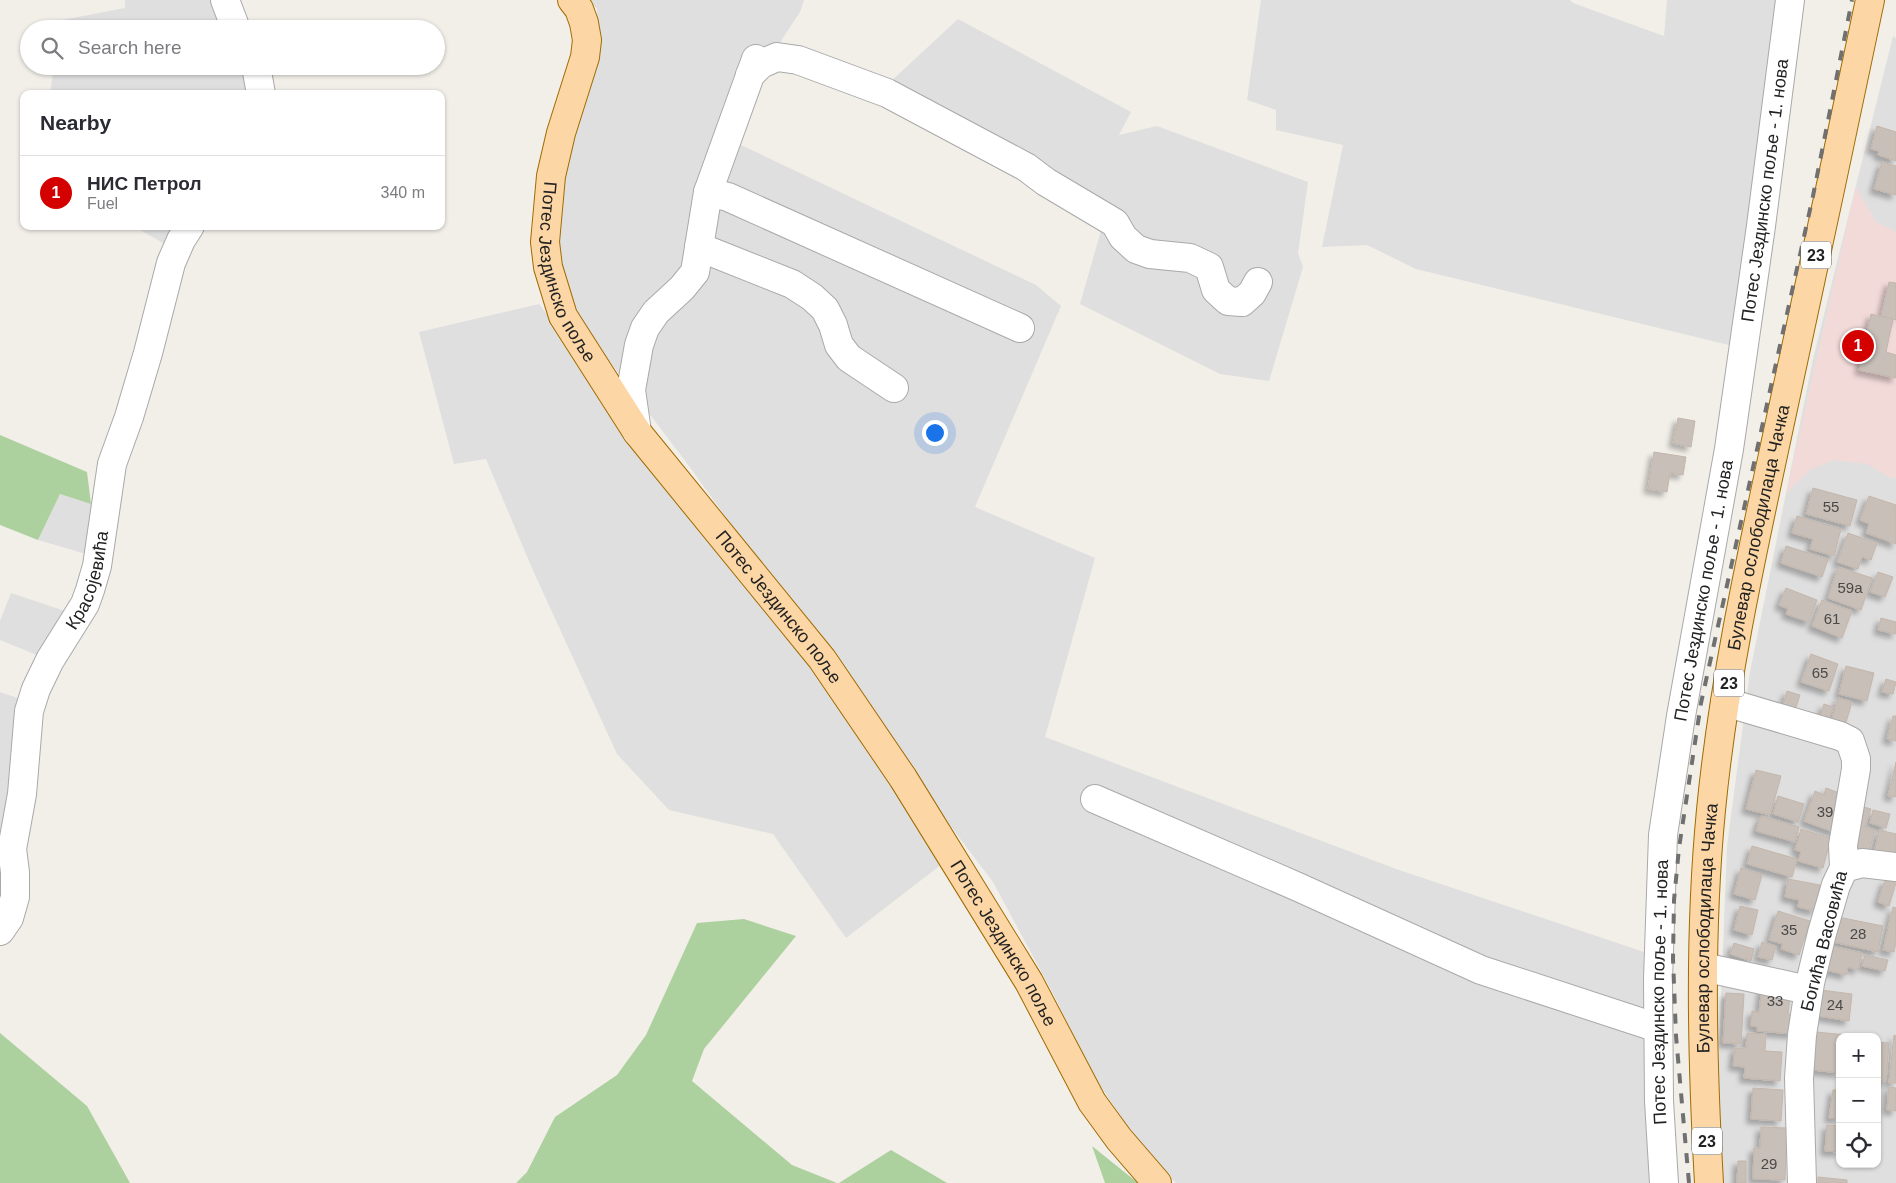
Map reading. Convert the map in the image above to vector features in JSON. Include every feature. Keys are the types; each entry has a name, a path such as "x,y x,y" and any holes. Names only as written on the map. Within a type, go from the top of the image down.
{"main road":[{"name":"Потес Јездинско поље","path":"572,0 579,8 587,40 585,57 561,133 551,176 545,242 548,267 564,316 638,432 822,659 903,778 1029,982 1092,1102 1119,1139 1157,1183"},
{"name":"Булевар ослободилаца Чачка","path":"1709,1183 1703,1062 1706,868 1711,809 1725,702 1750,563 1870,0"}],"street":[{"path":"225,0 233,20"},
{"name":"Потес Јездинско поље - 1. нова","path":"1664,1183 1659,1101 1658,1028 1663,835 1681,716 1729,449 1760,235 1790,0"},
{"path":"638,432 631,390 639,345 645,328 656,312 682,288 695,272 708,192 753,66 777,57 798,60 887,93 1026,167 1046,182 1115,223 1123,237 1136,249 1150,254 1190,258 1209,267 1216,290 1228,302 1242,302 1252,293 1258,282"},
{"path":"258,75 260,90"},
{"path":"708,192 728,197 1020,328"},
{"name":"Красојевића","path":"0,931 9,918 15,897 15,872 12,849 22,794 29,711 36,689 50,660 85,604 90,590 97,566 112,464 129,417 148,353 171,263 187,230"},
{"path":"700,247 792,284 812,297 825,309 833,325 839,345 849,358 894,388"},
{"name":"Богића Васовића","path":"1725,702 1840,736 1850,741 1856,759 1843,845 1844,868 1830,901 1808,990 1799,1078 1802,1183"},
{"path":"1095,799 1298,887 1481,970 1658,1028"},
{"path":"1844,868 1862,863 1896,867"},
{"path":"1703,967 1808,990"}],"shaded area":[{"path":"125,0 225,0 231,20 62,20 125,8"},
{"path":"583,0 804,0 800,12 764,67 739,144 1036,285 1061,306 975,507 1095,558 1045,737 1399,870 1653,955 1655,1183 1176,1183 1151,1160 1090,1071 1057,1001 993,882 910,773 689,466 572,312 555,256 562,175 597,33 597,8"},
{"path":"1261,0 1570,0 1573,3 1664,36 1667,0 1783,0 1737,347 1416,269 1367,245 1322,247 1343,145 1276,130 1276,110 1247,100"},
{"path":"958,19 1131,112 1119,135 1157,126 1308,182 1298,253 1303,267 1269,381 1220,374 1080,304 1102,227 874,97"},
{"path":"1893,36 1896,38 1896,1183 1723,1183 1717,1098 1727,846 1750,672 1813,359"},
{"path":"53,75 245,75 248,90 51,90"},
{"path":"1856,187 1876,222 1896,232 1896,477 1892,479 1867,464 1834,460 1810,470 1786,493"},
{"path":"140,230 183,230 172,248"},
{"path":"539,304 806,652 946,861 846,938 773,834 669,810 617,754 531,566 486,459 454,464 419,332"},
{"path":"60,494 108,509 100,558 38,540"},
{"path":"11,593 77,615 49,660 0,640 0,621"},
{"path":"0,692 32,703 0,924"}],"green space":[{"path":"0,435 87,472 91,504 60,494 38,540 0,525"},
{"path":"744,919 796,936 704,1049 692,1081 792,1165 837,1183 516,1183 527,1172 555,1117 617,1075 646,1035 697,923"},
{"path":"0,1033 87,1106 130,1183 0,1183"},
{"path":"1092,1146 1138,1183 1105,1183"},
{"path":"891,1150 947,1183 839,1183"}],"building":[{"path":"1877,126 1896,132 1896,161 1878,155 1879,151 1871,149"},
{"path":"1882,162 1896,166 1896,195 1874,189"},
{"path":"1889,282 1896,283 1896,320 1881,317"},
{"path":"1871,314 1893,319 1886,352 1896,355 1896,378 1859,370"},
{"path":"1678,418 1695,421 1691,447 1673,443"},
{"path":"1654,452 1686,457 1683,475 1670,473 1667,492 1648,489"},
{"path":"1813,488 1857,500 1850,526 1806,514"},
{"path":"1869,496 1896,505 1896,544 1866,533 1869,524 1860,520"},
{"path":"1797,516 1841,529 1834,556 1810,549 1813,539 1792,533"},
{"path":"1848,533 1877,543 1871,560 1862,557 1858,569 1837,562"},
{"path":"1786,546 1828,559 1822,577 1781,563"},
{"path":"1838,567 1872,578 1861,610 1828,598"},
{"path":"1878,572 1893,577 1885,597 1870,592"},
{"path":"1786,588 1817,600 1809,622 1786,614 1788,609 1779,605"},
{"path":"1822,600 1852,611 1842,638 1812,626"},
{"path":"1881,618 1896,622 1896,634 1878,630"},
{"path":"1811,654 1838,664 1829,691 1801,682"},
{"path":"1846,666 1874,673 1867,701 1839,694"},
{"path":"1886,679 1896,682 1893,694 1882,692"},
{"path":"1787,691 1800,695 1793,716 1781,712"},
{"path":"1838,698 1852,702 1844,729 1830,725"},
{"path":"1824,704 1833,707 1828,723 1819,721"},
{"path":"1893,716 1896,716 1896,741 1887,739"},
{"path":"1896,762 1896,797 1888,796"},
{"path":"1756,770 1781,776 1770,815 1746,809"},
{"path":"1826,788 1842,794 1836,833 1804,821 1815,791 1824,795"},
{"path":"1778,796 1804,804 1798,822 1773,814"},
{"path":"1860,806 1871,809 1865,827 1875,830 1869,853 1848,848"},
{"path":"1873,810 1890,814 1886,828 1870,823"},
{"path":"1761,816 1799,827 1795,842 1756,831"},
{"path":"1801,829 1831,838 1823,868 1798,861 1801,852 1795,850"},
{"path":"1879,830 1896,834 1896,864 1873,858"},
{"path":"1752,846 1797,859 1792,877 1747,864"},
{"path":"1741,868 1762,875 1755,900 1734,894"},
{"path":"1788,879 1820,885 1815,911 1798,907 1799,900 1785,897"},
{"path":"1885,880 1896,883 1889,906 1878,902"},
{"path":"1740,906 1758,910 1752,935 1734,930"},
{"path":"1893,907 1896,908 1896,942 1894,952 1883,950"},
{"path":"1778,911 1810,921 1799,955 1781,949 1783,944 1769,940"},
{"path":"1838,917 1883,926 1878,952 1833,942"},
{"path":"1762,942 1776,946 1772,960 1758,957"},
{"path":"1734,943 1754,949 1751,961 1730,954"},
{"path":"1832,946 1862,953 1858,970 1848,967 1846,975 1826,970"},
{"path":"1865,955 1888,960 1885,971 1862,966"},
{"path":"1762,987 1791,990 1788,1014 1795,1015 1794,1034 1757,1031 1758,1027 1751,1026 1752,1011 1759,1012"},
{"path":"1821,990 1852,994 1849,1021 1818,1016"},
{"path":"1726,993 1744,994 1741,1044 1723,1043"},
{"path":"1816,1032 1836,1034 1836,1073 1812,1070"},
{"path":"1747,1033 1766,1034 1765,1051 1782,1052 1780,1081 1744,1078 1745,1067 1733,1066 1735,1048 1746,1048"},
{"path":"1894,1035 1896,1036 1896,1083 1889,1083"},
{"path":"1881,1042 1889,1043 1886,1081 1881,1080"},
{"path":"1889,1087 1896,1088 1896,1111 1887,1110"},
{"path":"1753,1088 1783,1090 1781,1121 1751,1119"},
{"path":"1833,1090 1836,1090 1836,1119 1829,1118"},
{"path":"1827,1125 1836,1126 1836,1152 1825,1151"},
{"path":"1761,1127 1787,1128 1785,1180 1753,1179 1754,1148 1760,1148"},
{"path":"1738,1161 1746,1161 1746,1183 1737,1183"},
{"path":"1818,1177 1847,1180 1847,1183 1818,1183"}],"railway":[{"path":"1689,1183 1676,1036 1673,959 1674,900 1679,848 1701,703 1813,196 1852,0"}],"place":[{"name":"НИС Петрол","path":"1858,346"}]}
